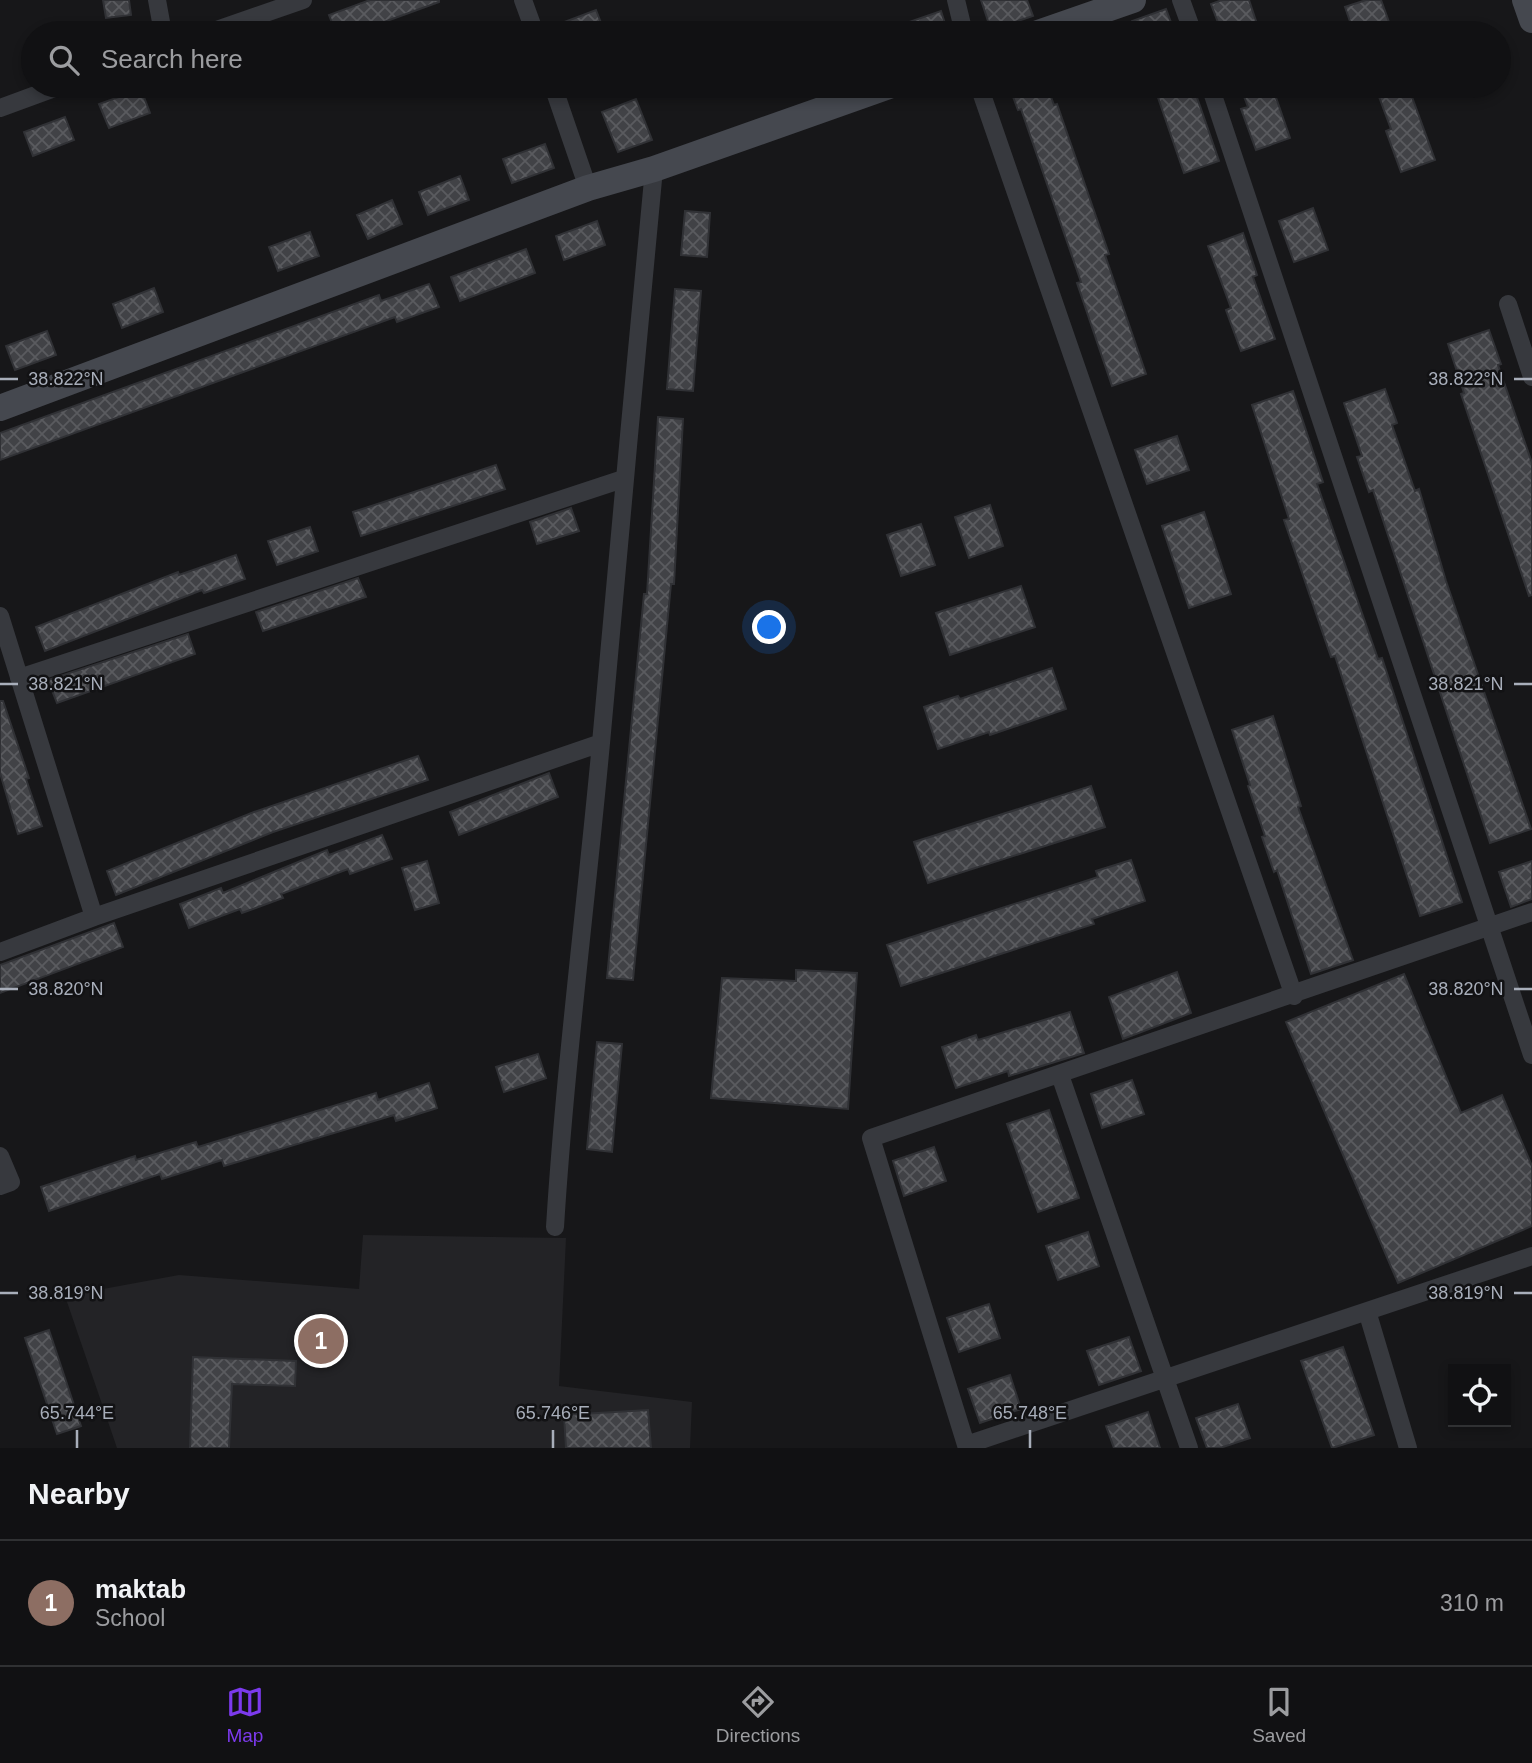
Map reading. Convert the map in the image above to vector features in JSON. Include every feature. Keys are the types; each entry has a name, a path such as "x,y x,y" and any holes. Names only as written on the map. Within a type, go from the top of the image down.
{"street":[{"path":"158,0 161,21"},
{"path":"243,21 303,0"},
{"path":"523,0 531,21"},
{"path":"956,0 961,21"},
{"path":"1073,21 1133,0"},
{"path":"1181,0 1189,21"},
{"path":"1525,0 1532,20"},
{"path":"0,107 26,98"},
{"path":"557,98 588,188"},
{"path":"0,408 588,188 654,169 855,98"},
{"path":"983,98 1294,996"},
{"path":"1214,98 1532,1055"},
{"path":"555,1227 562,1107 601,743 623,479 654,169"},
{"path":"1508,304 1532,377"},
{"path":"19,678 623,479"},
{"path":"0,616 93,917"},
{"path":"0,952 93,917 601,743"},
{"path":"1532,912 1294,996 871,1139 967,1446 1532,1256"},
{"path":"1060,1075 1189,1448"},
{"path":"0,1156 11,1182 0,1186"},
{"path":"1367,1311 1408,1448"}],"shaded area":[{"path":"363,1235 566,1238 559,1386 692,1402 690,1448 117,1448 65,1296 179,1275 359,1289"}],"building":[{"path":"103,0 129,0 131,15 106,18"},
{"path":"370,0 439,0 387,21 331,21 329,15"},
{"path":"981,0 1027,0 1033,16 1018,21 988,21"},
{"path":"1222,0 1249,0 1256,21 1217,21 1211,4"},
{"path":"1366,0 1381,0 1389,21 1350,21 1345,7"},
{"path":"1166,9 1170,21 1132,21"},
{"path":"596,10 600,21 567,21"},
{"path":"941,11 944,21 912,21"},
{"path":"116,98 144,98 150,113 109,128 99,104"},
{"path":"1014,98 1051,98 1054,105 1057,104 1109,254 1105,255 1146,374 1112,386 1077,283 1081,282 1021,109 1018,110"},
{"path":"1158,98 1197,98 1219,161 1184,173"},
{"path":"1245,98 1276,98 1290,138 1256,150 1241,109 1248,107"},
{"path":"1379,98 1412,98 1435,160 1401,172 1386,131 1391,129"},
{"path":"636,99 652,140 618,152 602,112"},
{"path":"65,117 74,140 33,156 24,132"},
{"path":"545,144 554,168 512,183 503,159"},
{"path":"460,176 469,200 428,215 419,192"},
{"path":"392,200 402,224 368,239 357,215"},
{"path":"1313,208 1328,250 1294,262 1279,221"},
{"path":"685,211 710,213 707,257 681,255"},
{"path":"597,221 605,245 564,260 556,236"},
{"path":"310,232 319,256 278,271 269,247"},
{"path":"1243,233 1257,275 1253,277 1275,339 1241,351 1226,310 1231,308 1208,246"},
{"path":"526,249 535,273 460,301 451,277"},
{"path":"429,284 439,307 397,322 395,317 0,460 0,433 379,295 381,301"},
{"path":"154,288 163,312 122,328 113,304"},
{"path":"675,289 701,291 693,391 667,389"},
{"path":"1489,330 1501,364 1498,365 1532,463 1532,595 1529,596 1461,394 1464,393 1448,344"},
{"path":"47,331 56,355 15,370 6,346"},
{"path":"1385,389 1397,423 1392,425 1415,491 1419,489 1446,581 1531,829 1490,843 1373,490 1369,492 1357,457 1362,456 1344,403"},
{"path":"1293,391 1323,482 1317,484 1378,659 1382,658 1462,902 1420,916 1335,656 1331,657 1284,520 1289,519 1252,405"},
{"path":"658,417 683,419 674,584 671,584 633,980 607,978 644,594 647,594"},
{"path":"1177,436 1189,470 1147,484 1135,450"},
{"path":"496,465 505,489 361,536 353,512"},
{"path":"990,505 1003,546 969,558 955,517"},
{"path":"571,508 579,531 537,544 530,522"},
{"path":"1204,512 1231,594 1189,608 1162,526"},
{"path":"921,524 935,565 901,576 887,535"},
{"path":"310,527 318,551 277,565 268,541"},
{"path":"236,555 245,579 204,593 202,590 45,651 36,627 178,572 179,575"},
{"path":"358,578 366,597 263,631 256,612"},
{"path":"1021,586 1035,627 950,655 936,613"},
{"path":"188,634 195,654 57,703 48,680"},
{"path":"1052,668 1066,709 990,735 989,732 938,749 924,707 958,696 960,699"},
{"path":"0,701 3,701 29,778 26,779 42,826 18,834 0,773"},
{"path":"1273,716 1301,806 1298,807 1353,960 1311,974 1277,870 1274,872 1262,837 1265,836 1232,730"},
{"path":"418,756 428,780 273,832 116,895 107,871 254,812"},
{"path":"549,773 558,797 459,835 450,812"},
{"path":"1091,786 1105,827 928,883 914,842"},
{"path":"382,835 392,859 350,874 348,869 281,894 283,898 242,913 240,909 189,928 180,904 221,888 223,893 327,850 329,855"},
{"path":"1131,860 1145,901 1092,919 1094,924 901,986 887,945 1098,877 1096,871"},
{"path":"427,861 439,903 415,910 402,868"},
{"path":"1532,861 1532,899 1511,907 1499,872"},
{"path":"114,923 123,947 0,993 0,965"},
{"path":"796,970 857,973 848,1109 711,1098 722,978 796,981"},
{"path":"1177,972 1191,1013 1123,1039 1109,997"},
{"path":"1404,974 1461,1113 1502,1095 1532,1166 1532,1226 1398,1283 1286,1022"},
{"path":"1070,1012 1084,1053 1009,1076 1008,1071 956,1088 942,1047 976,1035 978,1040"},
{"path":"597,1042 622,1044 612,1152 587,1149"},
{"path":"538,1054 546,1078 504,1092 496,1067"},
{"path":"1132,1080 1144,1114 1102,1128 1091,1094"},
{"path":"429,1083 437,1108 396,1121 394,1115 224,1166 222,1160 162,1179 160,1174 49,1211 41,1187 135,1156 136,1160 196,1142 198,1147 376,1093 378,1100"},
{"path":"1049,1110 1079,1198 1038,1212 1007,1124"},
{"path":"934,1147 946,1181 904,1196 893,1161"},
{"path":"1088,1232 1099,1266 1058,1280 1046,1246"},
{"path":"989,1304 1000,1338 959,1352 947,1318"},
{"path":"49,1330 81,1426 57,1434 25,1338"},
{"path":"1129,1337 1141,1371 1099,1385 1087,1351"},
{"path":"1343,1347 1374,1435 1332,1448 1301,1361"},
{"path":"193,1357 296,1361 295,1386 232,1384 229,1448 190,1448"},
{"path":"1010,1375 1021,1409 980,1423 968,1389"},
{"path":"1238,1404 1250,1438 1220,1448 1207,1448 1196,1418"},
{"path":"648,1410 651,1448 566,1448 564,1415"},
{"path":"1148,1412 1160,1448 1114,1448 1106,1426"}],"place":[{"name":"maktab","path":"321,1341"}]}
